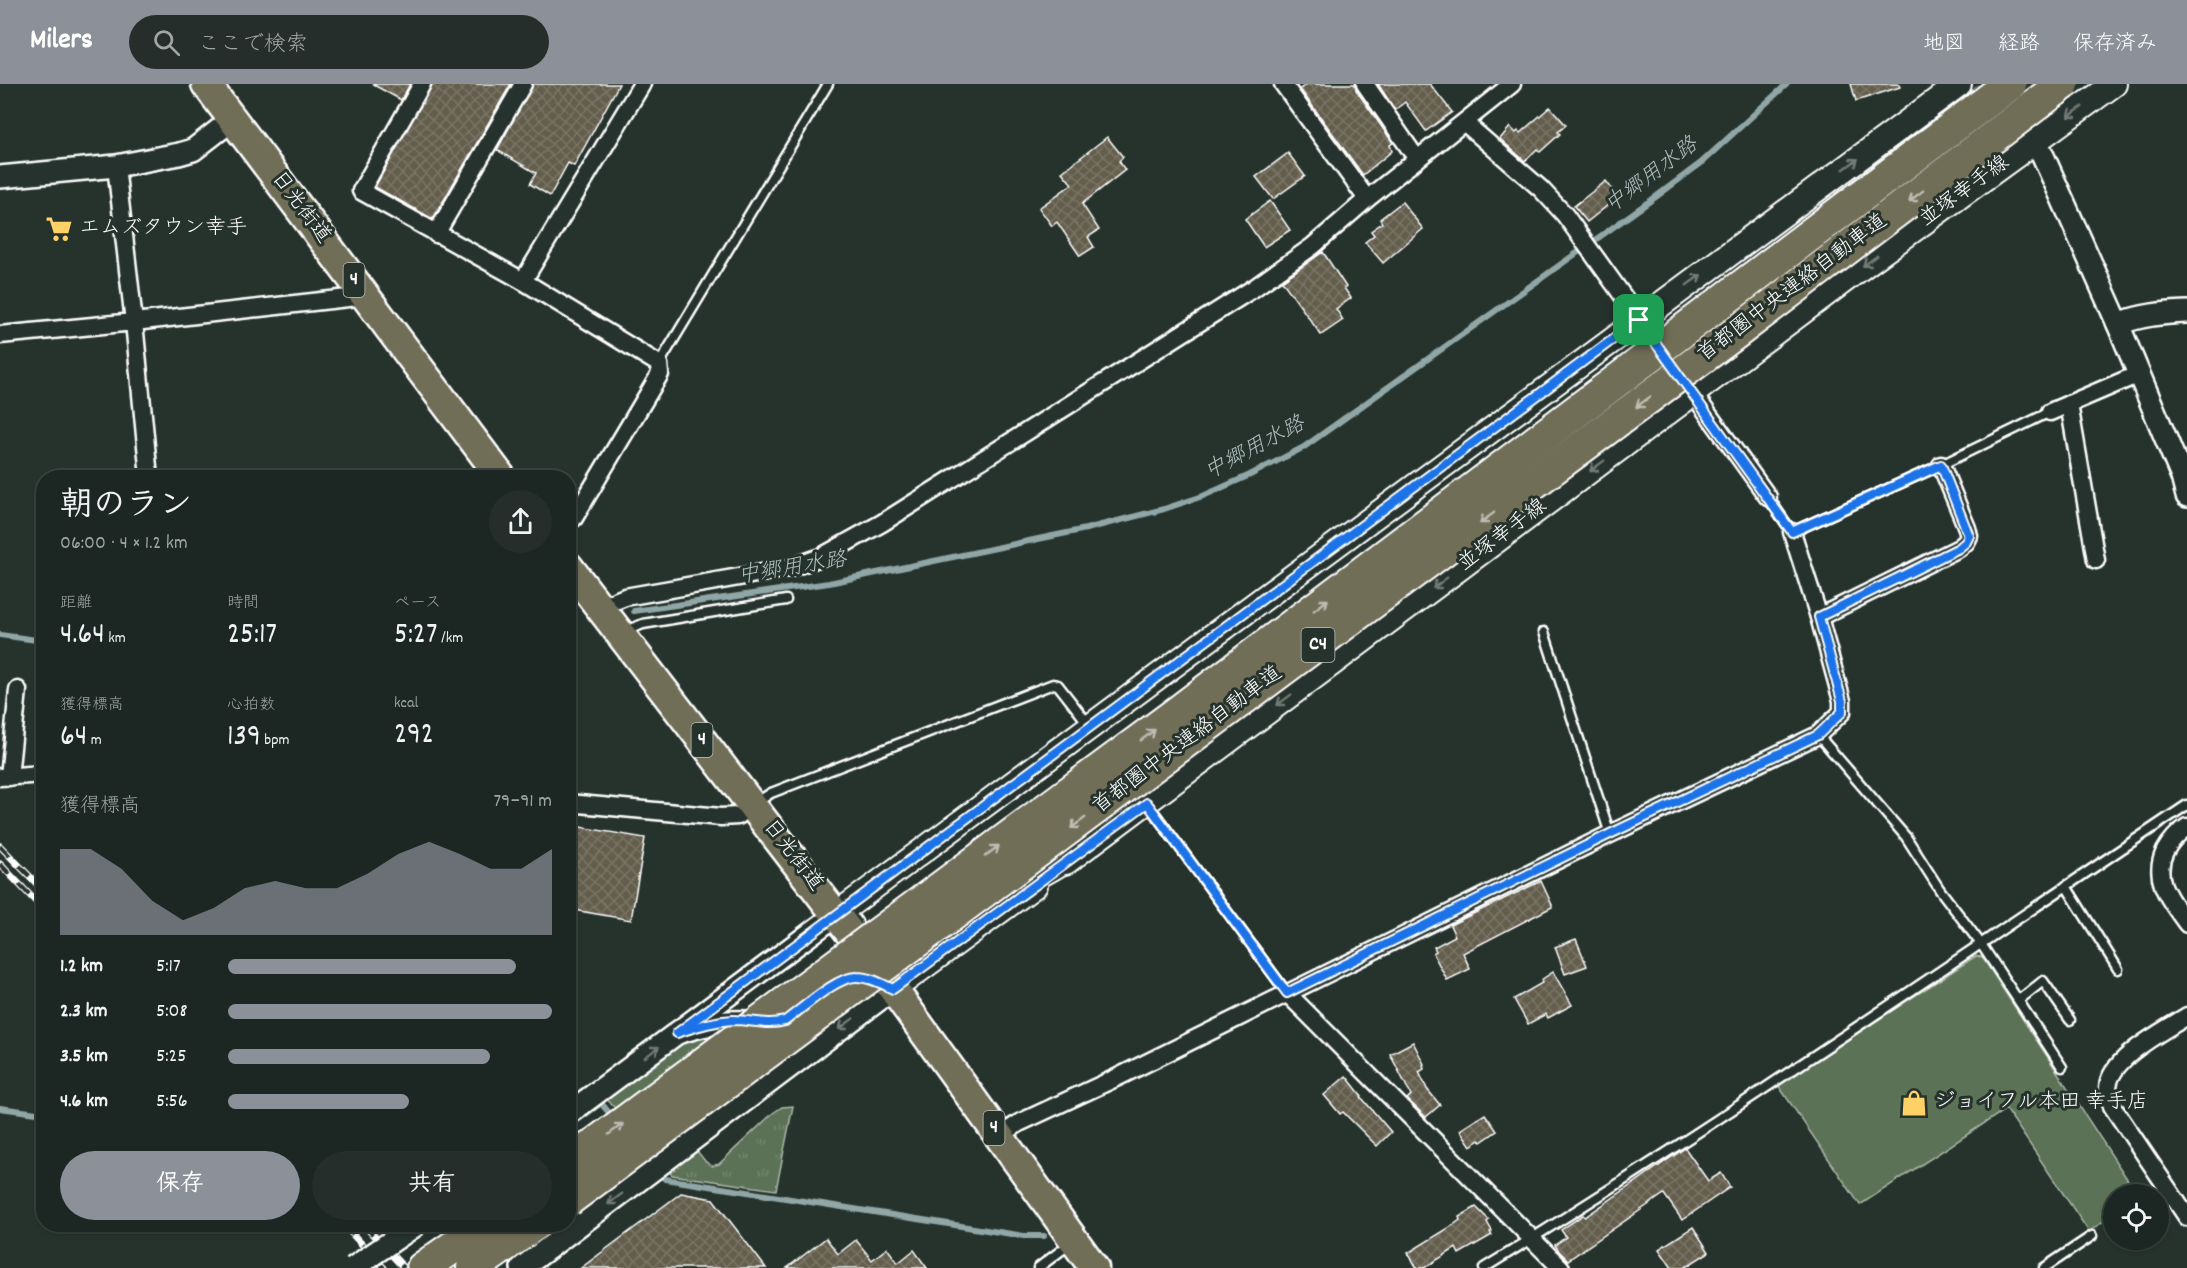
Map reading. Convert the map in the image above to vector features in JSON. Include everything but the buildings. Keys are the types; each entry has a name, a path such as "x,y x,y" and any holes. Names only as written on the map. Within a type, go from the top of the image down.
{"highway":[{"name":"日光街道","path":"207,84 496,470"},
{"name":"首都圏中央連絡自動車道","path":"576,1158 1170,718 2010,84"},
{"name":"首都圏中央連絡自動車道","path":"576,1194 1738,331 2063,84"},
{"name":"日光街道","path":"576,576 837,914 1094,1268"},
{"path":"423,1268 475,1232"},
{"path":"473,1268 524,1232"}],"main road":[{"path":"1077,853 1016,885 1005,888 980,885 965,889 887,946 880,946 873,942 837,914 1959,84"},
{"name":"並塚幸手線","path":"893,989 1147,803 1866,264 2114,84"},
{"path":"1749,240 1830,194 1895,184 1987,123 1996,122 2016,128 2036,140"}],"street":[{"path":"422,84 361,191 523,281 659,364 660,374 576,515"},
{"path":"436,234 523,84"},
{"path":"523,281 642,84"},
{"path":"1283,84 1367,199"},
{"path":"1365,84 1418,159"},
{"path":"600,607 625,597 790,568 821,557 882,523 1254,288 1313,246 1367,199 1512,84"},
{"path":"2002,84 2036,140 2118,324 2182,477 2187,496"},
{"path":"0,177 116,166 193,150 233,119"},
{"path":"1465,123 1541,189 1565,215 1768,497"},
{"path":"116,166 148,470"},
{"path":"0,335 366,296"},
{"path":"2118,324 2150,314 2187,312"},
{"path":"2050,412 2139,374"},
{"path":"2068,404 2096,560"},
{"path":"1819,617 1959,548 1966,542 1969,536 1967,528 1941,465"},
{"path":"1000,1136 1019,1123 1610,834 1818,735 1842,712 1842,701 1792,532"},
{"path":"18,690 4,777 36,775"},
{"path":"576,804 721,817 738,816 752,805"},
{"path":"2187,827 2167,847 2159,868 2165,892 2187,924"},
{"path":"576,1108 837,914"},
{"path":"576,1228 893,989 873,980 848,978 834,985 785,1021 776,1023 734,1020 712,1022 677,1033"},
{"path":"1287,993 1561,1268"},
{"path":"2187,1016 2126,1056 2115,1068 2108,1087 2112,1106 2187,1217"},
{"path":"353,1268 405,1232"},
{"path":"522,1268 570,1232"}],"lane":[{"path":"659,364 828,84"},
{"path":"1768,497 1792,532 1941,465 2050,412"},
{"path":"620,633 643,624 786,600"},
{"path":"1544,632 1610,834"},
{"path":"752,805 771,793 1053,684 1058,685 1090,726"},
{"path":"1818,735 1906,837 1940,890 1981,944 2019,1000 2062,1067"},
{"path":"1147,803 1287,993"},
{"path":"1484,1268 1533,1239 1981,944 2187,805"},
{"path":"2066,886 2118,969"},
{"path":"2019,1000 2043,981 2070,1020"},
{"path":"2044,1268 2092,1236"},
{"path":"1038,1268 1074,1241"}],"green space":[{"path":"1976,956 1982,957 2130,1184 2103,1184 2103,1222 2089,1232 2006,1109 1860,1205 1778,1085"},
{"path":"731,1029 682,1132 705,1161 712,1166 719,1164 773,1113 782,1107 793,1106 776,1190 672,1175 606,1098 683,1042 696,1036"}],"waterway":[{"name":"中郷用水路","path":"634,611 829,583 1086,529 1164,509 1203,496 1250,475 1304,447 1657,196 1701,163 1787,84"},
{"name":"中郷用水路","path":"0,635 36,640"},
{"path":"576,1121 601,1103 615,1120"},
{"path":"0,1108 36,1113"},
{"path":"658,1171 665,1179 1024,1236 1044,1236"}],"railway":[{"path":"0,846 36,883"},
{"path":"0,864 36,902"},
{"path":"350,1232 384,1268"},
{"path":"370,1232 404,1268"}],"place":[{"name":"エムズタウン幸手","path":"59,229"},
{"name":"ジョイフル本田 幸手店","path":"1914,1103"}],"route":[{"path":"1639,320 1792,532 1941,465 1969,536 1959,548 1819,617 1842,701 1842,712 1818,735 1610,834 1287,993 1147,803 893,989 873,980 848,978 834,985 785,1021 776,1023 734,1020 712,1022 677,1033 963,820 1639,320"}]}
